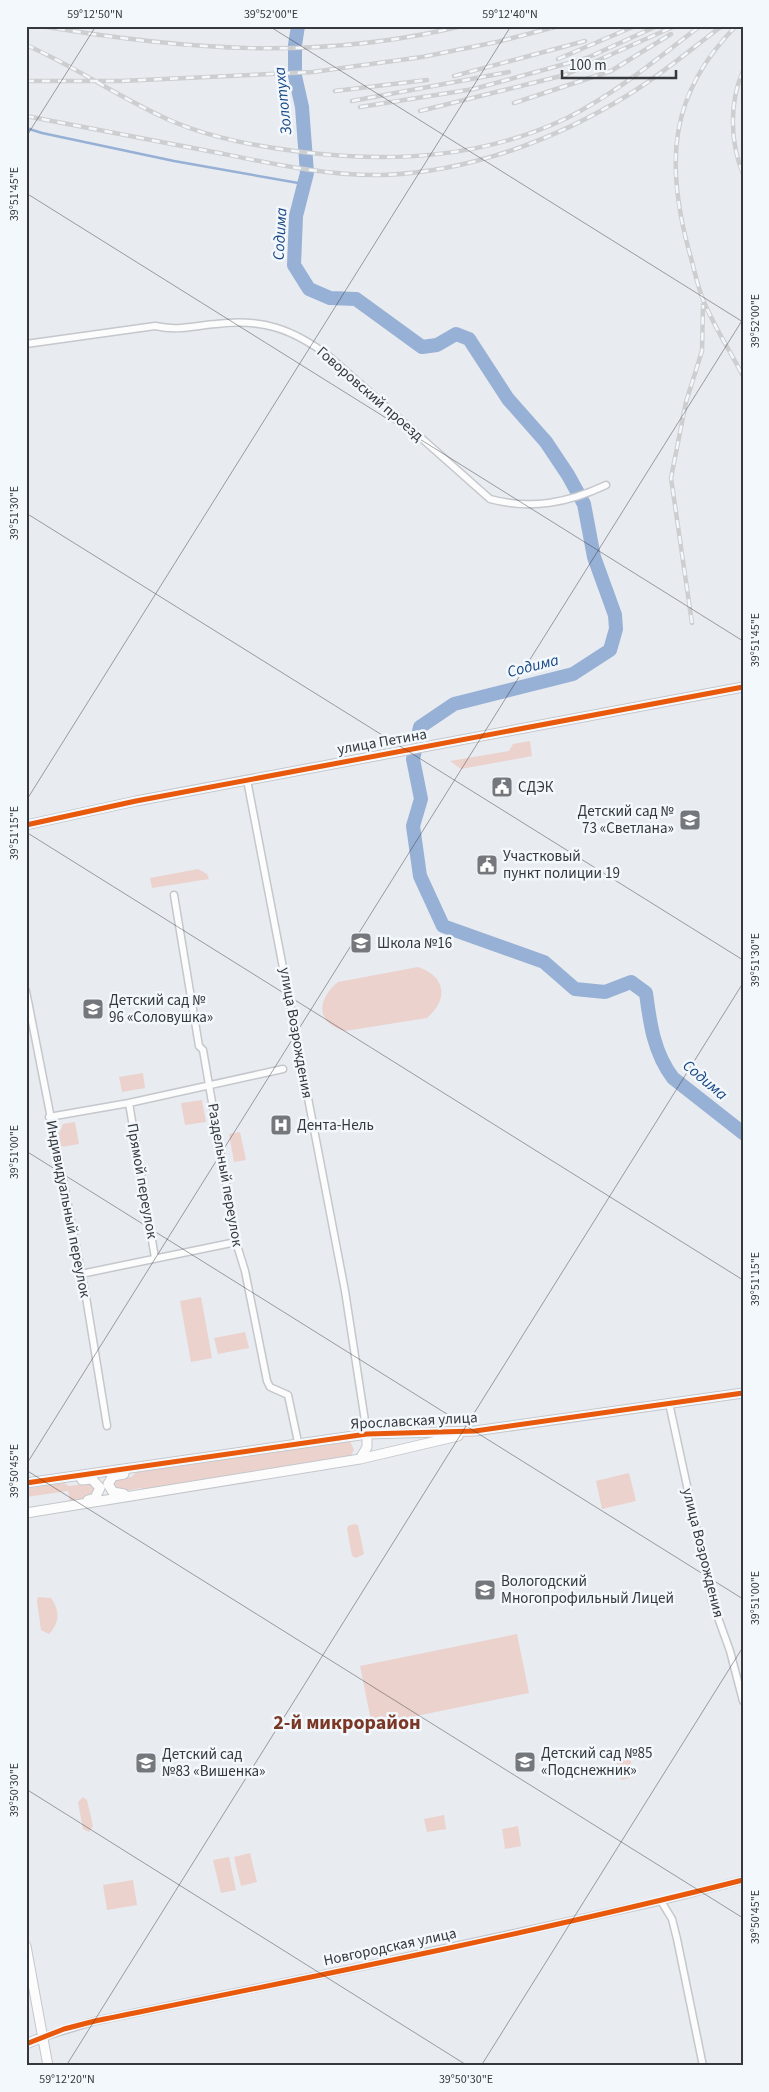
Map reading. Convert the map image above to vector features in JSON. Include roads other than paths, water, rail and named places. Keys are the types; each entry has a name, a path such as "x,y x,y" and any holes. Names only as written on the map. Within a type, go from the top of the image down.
{"street":[{"name":"Говоровский проезд","path":"26,344 155,326 175,330 240,321 270,325 310,341 490,500 530,506 572,499 606,485"},
{"name":"улица Петина","path":"26,825 247,780 743,687"},
{"name":"улица Возрождения","path":"247,780 345,1291 367,1434"},
{"name":"Раздельный переулок","path":"174,895 199,1046 204,1050 236,1242 245,1271 267,1382 270,1387 288,1395 298,1442"},
{"name":"Индивидуальный переулок","path":"26,991 81,1274 107,1426"},
{"path":"49,1117 129,1103 283,1069"},
{"name":"Прямой переулок","path":"129,1103 155,1258"},
{"path":"81,1274 236,1242"},
{"name":"Ярославская улица","path":"26,1513 360,1459 475,1432 743,1394"},
{"name":"улица Возрождения","path":"669,1403 712,1601 730,1651 743,1701"},
{"name":"Ярославская улица","path":"26,1483 298,1442 367,1434 475,1432"},
{"path":"360,1459 367,1447 367,1434"},
{"name":"Ярославская улица","path":"134,1467 130,1473 113,1476 109,1480 109,1488 116,1494 140,1491 142,1494"},
{"name":"Ярославская улица","path":"68,1477 72,1482 92,1479 99,1485 99,1492 95,1498 82,1501 80,1505"},
{"name":"Новгородская улица","path":"43,2037 95,2021 341,1971 661,1901 743,1880"},
{"path":"661,1901 672,1919 703,2066"},
{"path":"26,1946 48,2066"},
{"path":"26,2044 43,2037"}],"waterway":[{"name":"Содима","path":"298,26 295,45 295,76 302,107 307,173 296,216 294,265 309,289 330,298 356,299 422,347 437,345 456,334 469,339 508,399 546,442 568,475 584,504 594,557 615,615 616,629 610,650 573,674 454,704 420,727 413,759 421,799 413,826 420,876 443,926 544,962 575,989 605,992 631,982 646,993 651,1027 657,1048 661,1059 673,1078 743,1133"},
{"path":"26,128 174,161 304,184"}],"railway":[{"path":"41,26 148,41 252,48 303,48 355,44 408,37 462,26"},
{"path":"26,81 121,81 313,72 422,57 497,42 559,26"},
{"path":"558,59 635,26"},
{"path":"360,107 474,89 587,58 657,26"},
{"path":"420,111 565,75 675,26"},
{"path":"26,45 155,113 205,133 253,144 302,152 370,157 404,157 437,154 503,142 567,118 619,87 700,26"},
{"path":"26,116 301,168 362,175 415,173 447,168 510,151 571,126 628,95 722,26"},
{"path":"736,26 714,52 697,77 685,104 678,131 676,159 681,219 699,290 713,321 743,376"},
{"path":"514,103 611,71 671,34"},
{"path":"454,76 585,41"},
{"path":"743,71 738,83 733,109 734,136 743,174"},
{"path":"352,101 509,72"},
{"path":"335,91 427,80"},
{"path":"692,623 671,478 686,402 702,351 703,305"}],"place":[{"name":"СДЭК","path":"502,787"},
{"name":"Детский сад № 73 «Светлана»","path":"690,820"},
{"name":"Участковый пункт полиции 19","path":"487,865"},
{"name":"Школа №16","path":"361,943"},
{"name":"Детский сад № 96 «Соловушка»","path":"93,1009"},
{"name":"Дента-Нель","path":"281,1125"},
{"name":"Вологодский Многопрофильный Лицей","path":"485,1590"},
{"name":"Детский сад №85 «Подснежник»","path":"525,1762"},
{"name":"Детский сад №83 «Вишенка»","path":"146,1763"}],"district":[{"name":"2-й микрорайон","path":"347,1723"}],"water label":[{"name":"Золотуха","path":"283,101"}]}
